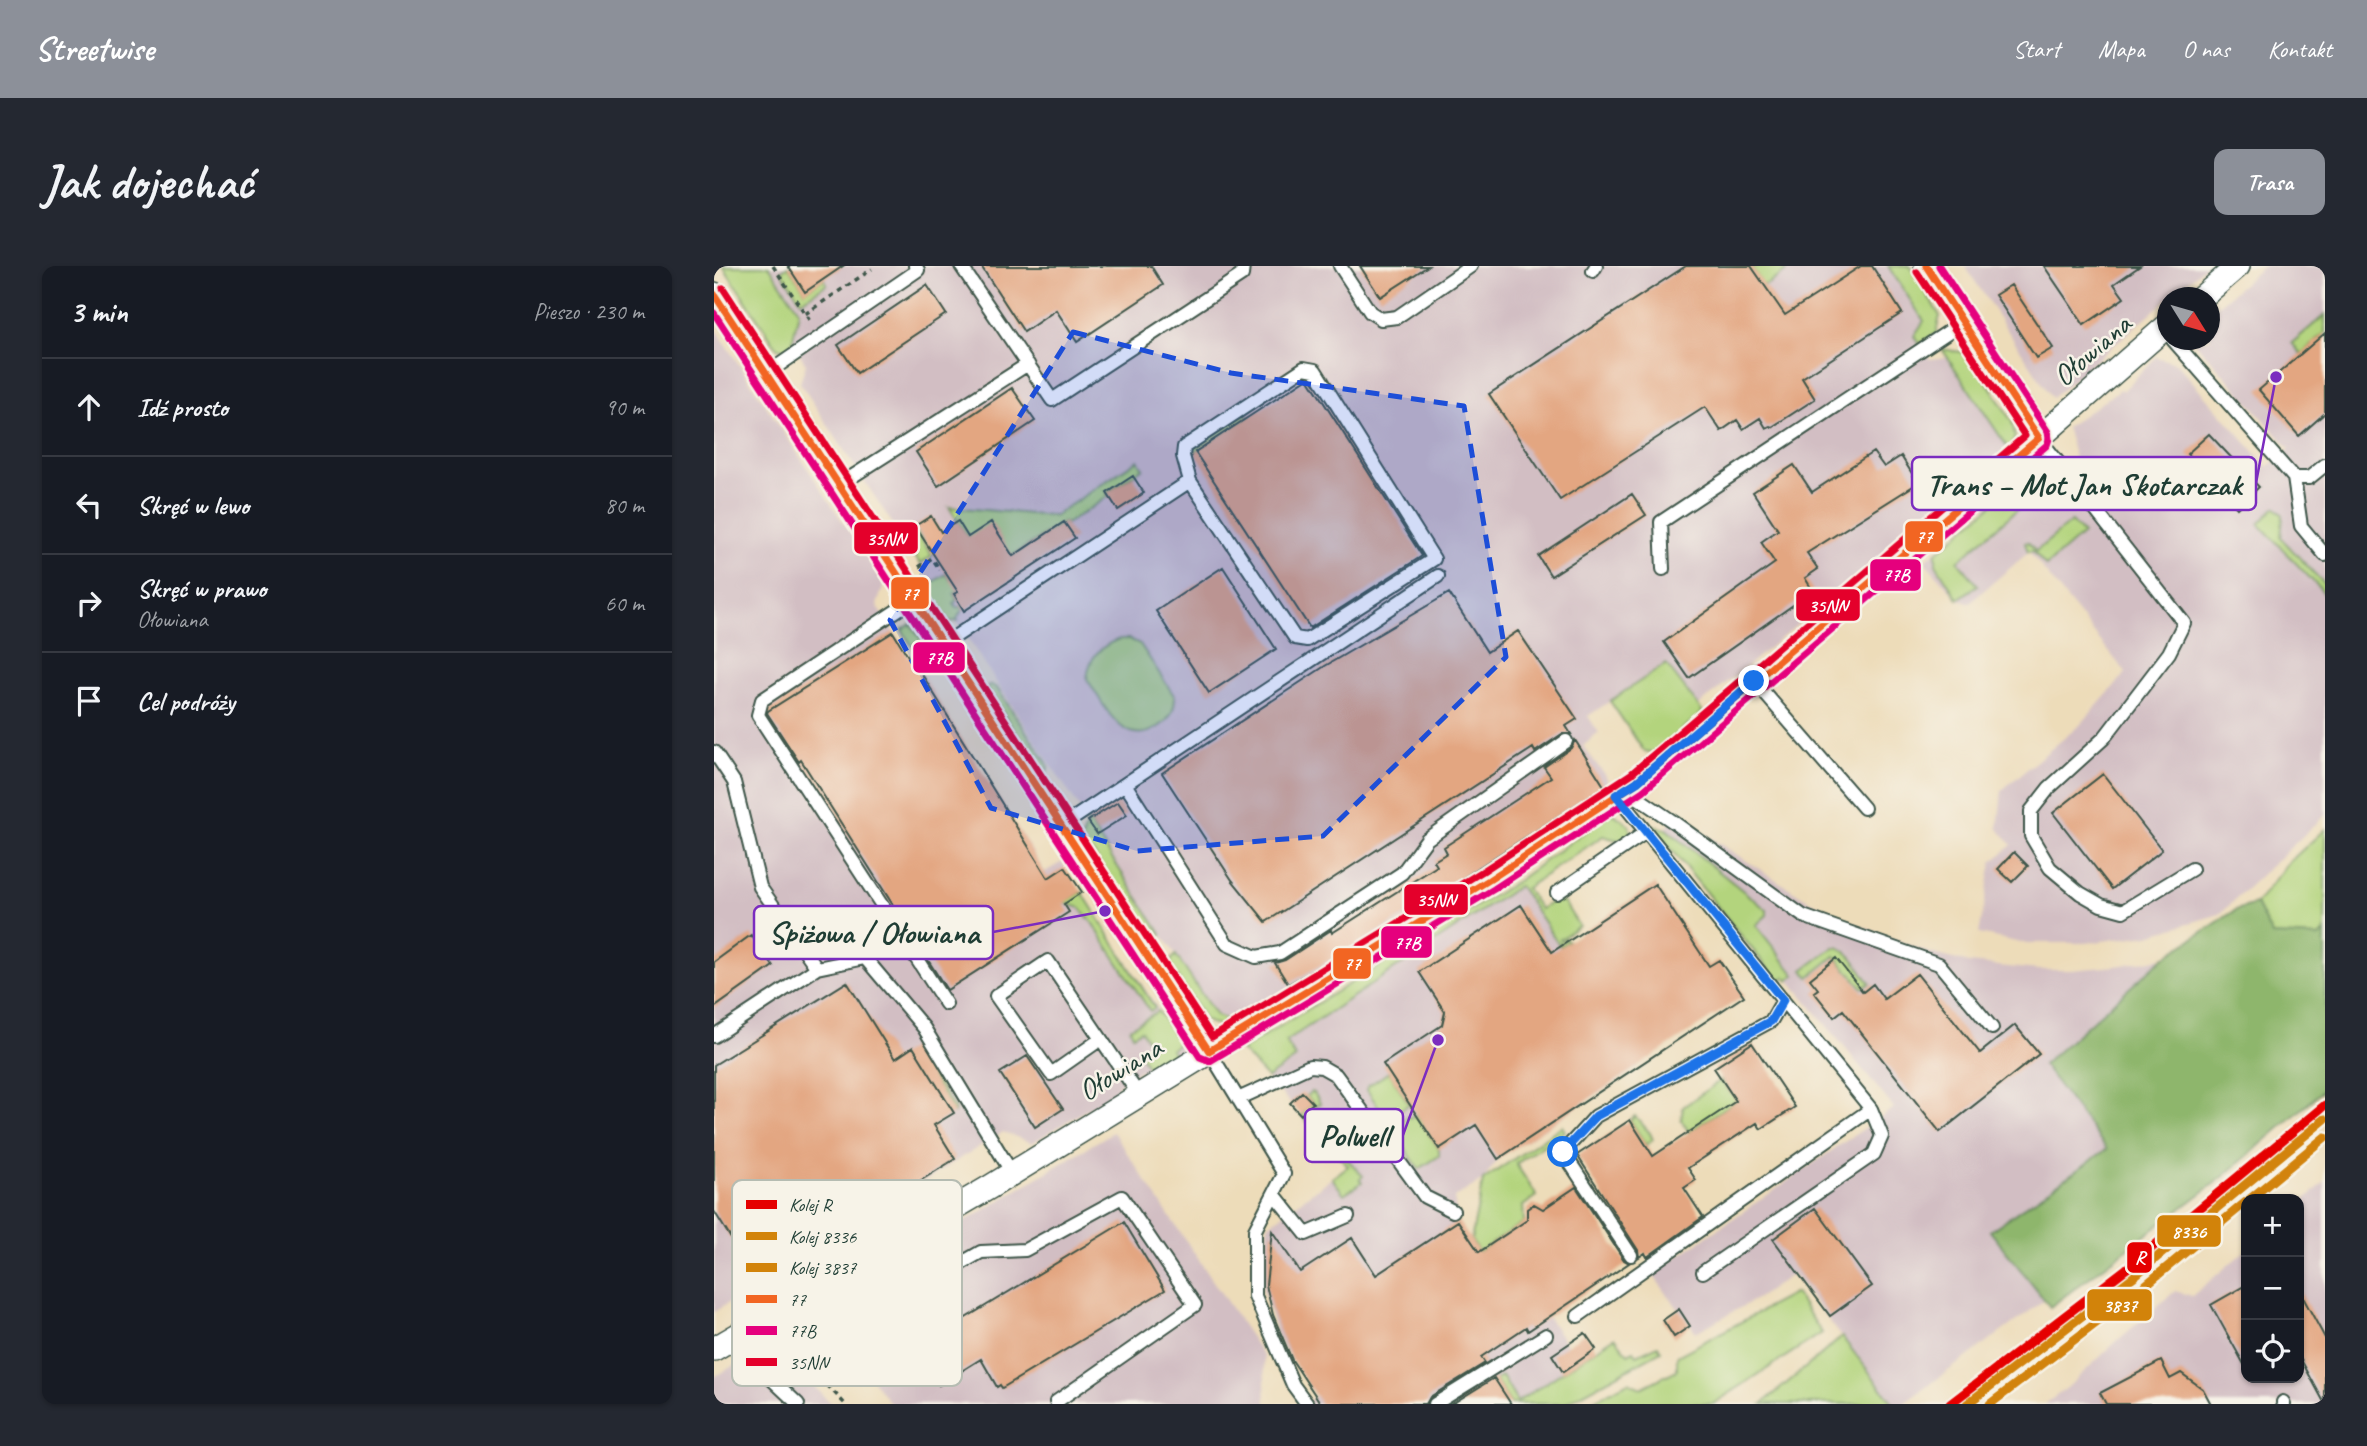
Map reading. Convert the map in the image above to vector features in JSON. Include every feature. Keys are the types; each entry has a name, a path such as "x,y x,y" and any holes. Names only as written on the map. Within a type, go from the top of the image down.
{"street":[{"path":"1926,266 2039,438"},
{"path":"2214,287 2238,266"},
{"path":"714,295 1209,1051"},
{"name":"Ołowiana","path":"962,1203 1489,880 1621,792 2157,341"},
{"name":"Ołowiana","path":"714,1349 732,1339"}],"lane":[{"path":"766,374 918,270 915,266"},
{"path":"961,266 1052,400 1241,275 1243,266"},
{"path":"1340,266 1370,312 1381,319 1397,317 1471,266"},
{"path":"1663,569 1661,522 1963,322"},
{"path":"2184,350 2294,478 2301,526 2325,555"},
{"path":"839,485 1028,364"},
{"path":"1304,368 1315,370 1434,559 1307,640 1296,638 1190,481 1183,456 1184,447 1304,368"},
{"path":"2039,438 2184,623 2169,653 2104,738 2049,788 2031,811 2031,836 2050,868 2080,893 2101,905 2123,911 2192,869"},
{"path":"2294,478 2309,478 2325,465"},
{"path":"944,644 1190,481"},
{"path":"1062,826 1438,576"},
{"path":"914,599 762,700 758,715 946,1004"},
{"path":"1754,681 1864,808"},
{"path":"1125,784 1227,944 1256,957 1280,953 1402,873 1427,839 1566,741"},
{"path":"714,752 734,782 760,887 817,968"},
{"path":"1621,792 1646,832 1871,1109 1882,1136 1874,1154 1703,1272"},
{"path":"1621,792 1675,823 1803,916 1940,964 1992,1028"},
{"path":"1557,892 1646,832"},
{"path":"714,1036 817,968 865,958 924,1028 1012,1173"},
{"path":"1101,1039 1051,1074 996,996 1048,961 1101,1039 1139,1095"},
{"path":"1632,1255 1563,1152 1596,1116 1771,1021 1783,1000"},
{"path":"1209,1051 1284,1174 1255,1230 1255,1296 1293,1385 1307,1404"},
{"path":"1238,1099 1310,1066 1322,1067 1336,1075 1425,1197 1453,1211"},
{"path":"1578,1316 1871,1109"},
{"path":"1274,1194 1306,1234 1348,1216"},
{"path":"962,1263 981,1252 1025,1250 1122,1196 1195,1305 1056,1402"},
{"path":"1435,1404 1546,1335"},
{"path":"779,1386 799,1404"}],"path":[{"path":"776,267 821,337"},
{"path":"805,314 872,269"},
{"path":"920,566 932,558 940,570"},
{"path":"828,1386 845,1404"}],"highlighted area":[{"path":"1073,332 1231,373 1464,406 1506,657 1323,836 1137,851 991,808 890,620"}],"shaded area":[{"path":"723,266 1888,266 1925,322 1919,344 1930,359 1947,357 2010,451 1698,706 1666,664 1588,716 1599,733 1583,746 1607,778 1607,787 1423,908 1235,1022 1216,1016 800,383 806,364 793,343 787,350 777,348"},
{"path":"1965,266 2206,266 2182,287 2157,287 2157,308 2052,398"},
{"path":"2264,266 2325,266 2325,591 2259,524 2325,595 2325,815 2220,914 2149,935 2086,943 2021,943 1979,934 1992,862 2012,845 1998,828 2002,790 2081,724 2126,673 2029,552 1969,603 1958,599 1924,561 2032,470 2056,473 2075,459 2066,427 2121,389 2123,391 2156,357 2176,363 2268,467 2290,449 2202,350 2220,350 2220,303"},
{"path":"714,327 884,584 877,605 909,657 912,655 921,671 922,681 931,690 1045,872 1062,862 1186,1052 1147,1075 1140,1070 1117,1086 1116,1092 1032,1143 1003,1132 926,1180 732,1180 732,1301 714,1312"},
{"path":"1675,815 1803,897 1851,922 1930,953 1969,963 2038,970 2116,966 2163,958 2043,1065 2107,1149 1990,1231 2045,1300 1903,1404 1894,1404 1793,1274 1758,1298 1696,1332 1652,1274 1894,1108 1666,829"},
{"path":"1520,886 1560,946 1562,945 1638,1067 1498,1159 1483,1180 1454,1198 1458,1221 1528,1330 1548,1318 1567,1345 1552,1355 1578,1396 1565,1404 1306,1404 1315,1396 1278,1339 1263,1289 1268,1225 1348,1166 1241,1050"},
{"path":"1113,1132 1264,1357 1266,1404 891,1404 877,1386 962,1386 962,1224"},
{"path":"2325,1182 2325,1404 2045,1404 2067,1388 2175,1291 2192,1296 2241,1254 2241,1383 2304,1383 2304,1201"},
{"path":"732,1367 732,1386 814,1386 831,1404 714,1404 714,1377"}],"green space":[{"path":"723,266 769,266 799,311 792,343 787,350 777,348"},
{"path":"788,266 805,291 824,279 827,284 801,301 781,271"},
{"path":"1751,266 1788,266 1785,272 1766,285 1762,284"},
{"path":"1888,266 1910,266 1940,316 1936,333 1919,344 1914,336 1924,321"},
{"path":"2325,315 2325,333 2301,354 2292,343"},
{"path":"1942,349 1961,352 1977,365 2012,422 2015,437 2010,451"},
{"path":"1244,413 1249,416 1195,452 1194,447"},
{"path":"1138,460 1143,468 1107,493 1109,496 954,594 957,608 963,608 958,621 943,622 926,594 932,583 946,574 950,579 968,537 949,507 1054,516"},
{"path":"2032,470 2057,475 1958,561 1978,585 1958,599 1936,564 1936,553"},
{"path":"2275,507 2283,515 2281,538 2325,585 2325,594 2259,524"},
{"path":"2071,522 2083,534 2046,566 2033,551 2028,552 2025,543 2028,542 2036,551"},
{"path":"913,527 932,556 920,564 900,535"},
{"path":"911,624 938,666 935,668 925,666 902,630"},
{"path":"1120,639 1129,639 1140,644 1175,697 1173,710 1167,720 1147,733 1136,733 1116,722 1087,679 1096,654 1106,645"},
{"path":"1666,664 1703,712 1655,753 1644,751 1610,701"},
{"path":"990,685 997,688 1047,763 1045,776 986,688"},
{"path":"1614,814 1629,825 1631,834 1628,837 1618,840 1603,836 1526,888 1540,909 1557,898 1565,904 1579,926 1560,939 1561,941 1566,938 1568,941 1560,946 1519,886 1288,1040 1286,1042 1296,1058 1267,1078 1241,1050 1516,882 1604,815"},
{"path":"1088,821 1162,935 1159,940 1151,941 1093,853 1081,841"},
{"path":"1651,825 1666,829 1767,910 1767,915 1756,925 1795,975 1788,981 1785,977 1779,982"},
{"path":"2325,829 2325,931 2319,937 2272,935 2256,904 2286,865"},
{"path":"1082,892 1155,1008 1150,1011 1089,918 1081,908 1064,903"},
{"path":"2256,904 2272,935 2319,937 2325,931 2325,1089 2223,1177 2050,1307 1990,1231 2107,1149 2043,1065 2163,958 2236,910"},
{"path":"1834,947 1850,955 1870,983 1863,988 1835,956 1809,977 1803,970"},
{"path":"1176,955 1216,1016 1235,1022 1235,1025 1224,1028 1205,1021 1171,968 1171,960"},
{"path":"1158,1011 1180,1043 1171,1049 1175,1056 1150,1072 1140,1054 1151,1046 1141,1030 1133,1035 1130,1028"},
{"path":"912,1045 917,1047 955,1110 954,1113"},
{"path":"1389,1072 1409,1104 1389,1118 1385,1117 1367,1090 1368,1086"},
{"path":"1721,1080 1730,1093 1740,1098 1689,1132 1681,1120 1683,1107"},
{"path":"1311,1092 1320,1103 1307,1115 1363,1176 1360,1179 1362,1182 1344,1194 1332,1178 1348,1166 1301,1115 1313,1103 1306,1096"},
{"path":"1416,1114 1439,1149 1439,1156 1419,1169 1393,1130 1394,1125"},
{"path":"1635,1116 1653,1140 1646,1145 1630,1120"},
{"path":"1562,1126 1565,1131 1516,1164 1537,1196 1523,1206 1524,1222 1479,1252 1471,1240 1483,1180"},
{"path":"1795,1293 1822,1333 1713,1404 1587,1404 1628,1382 1641,1388 1677,1370 1677,1356"},
{"path":"1615,1337 1628,1354 1634,1351 1637,1355 1658,1345 1661,1351 1564,1404 1511,1404 1495,1380 1502,1376 1517,1402"},
{"path":"1842,1337 1894,1404 1762,1404"}],"building":[{"path":"788,266 843,266 805,292"},
{"path":"981,266 1151,266 1163,285 1077,342 1056,310 1024,332"},
{"path":"1360,266 1428,266 1380,297"},
{"path":"1686,266 1751,266 1785,315 1861,266 1872,266 1902,313 1802,378 1815,399 1772,427 1766,428 1760,418 1743,429 1737,420 1721,431 1705,407 1560,500 1489,394"},
{"path":"2044,266 2140,266 2114,284 2124,298 2084,325"},
{"path":"927,285 946,314 857,373 838,345"},
{"path":"2011,285 2053,348 2036,358 1995,295"},
{"path":"2325,333 2325,413 2299,436 2259,390"},
{"path":"1308,378 1422,556 1310,628 1195,452"},
{"path":"1012,388 1035,421 938,486 916,452"},
{"path":"2209,434 2259,487 2237,508 2187,454"},
{"path":"1873,452 1884,467 1901,456 1918,483 1807,553 1818,569 1805,578 1813,591 1689,678 1664,642 1775,563 1761,542 1778,530 1753,492 1794,465 1812,492"},
{"path":"1133,476 1144,493 1118,510 1107,493"},
{"path":"1632,494 1646,515 1551,576 1538,556"},
{"path":"931,516 941,532 958,521 968,537 991,522 1013,556 1064,522 1075,538 964,611 954,594 958,592 915,526"},
{"path":"1223,567 1276,649 1209,693 1156,611"},
{"path":"1449,593 1487,652 1518,631 1577,719 1566,726 1571,734 1562,734 1535,752 1533,748 1266,922 1232,880 1162,773 1325,666"},
{"path":"893,632 909,658 912,655 1048,878 1065,867 1082,892 1064,904 1069,912 947,990 801,760 799,762 767,713"},
{"path":"1575,740 1604,786 1393,923 1288,984 1275,963 1285,960 1331,930 1332,933 1437,866 1434,861 1447,853 1444,847 1551,777 1544,767 1571,748"},
{"path":"2103,774 2162,850 2112,889 2053,813"},
{"path":"1118,802 1127,815 1097,834 1088,821"},
{"path":"2014,852 2028,866 2012,882 1998,869"},
{"path":"1655,884 1709,966 1719,960 1744,996 1498,1159 1476,1125 1439,1149 1383,1064 1442,1025 1445,1012 1419,972 1521,905 1552,952"},
{"path":"751,935 773,966 714,1008 714,962"},
{"path":"1836,958 1863,992 1873,984 1884,999 1917,974 1980,1053 2015,1025 2039,1054 1940,1132 1843,1010 1834,1017 1814,992 1818,989 1810,979"},
{"path":"847,982 895,1059 913,1047 954,1113 934,1125 955,1159 921,1180 732,1180 732,1240 714,1211 714,1065"},
{"path":"1752,1043 1795,1107 1761,1129 1757,1123 1688,1168 1696,1180 1684,1188 1703,1217 1647,1257 1645,1253 1639,1257 1638,1250 1577,1155 1630,1120 1653,1156 1736,1101 1714,1068"},
{"path":"1027,1056 1063,1109 1035,1127 1000,1073"},
{"path":"1302,1092 1313,1103 1301,1115 1290,1103"},
{"path":"1576,1187 1624,1260 1629,1263 1528,1331 1526,1327 1481,1357 1485,1363 1430,1397 1426,1404 1321,1404 1292,1360 1273,1315 1266,1285 1272,1231 1300,1272 1352,1238 1376,1275 1458,1221 1479,1252 1527,1220 1527,1209 1534,1204 1543,1209"},
{"path":"1815,1208 1872,1286 1830,1316 1773,1239"},
{"path":"1124,1222 1165,1290 1002,1388 1000,1385 997,1387 981,1359 962,1371 962,1320"},
{"path":"2241,1288 2241,1359 2211,1305"},
{"path":"2304,1299 2325,1338 2325,1404 2304,1365"},
{"path":"1679,1309 1690,1326 1674,1337 1663,1320"},
{"path":"1585,1333 1596,1349 1563,1372 1552,1355"},
{"path":"2161,1361 2170,1379 2181,1373 2203,1389 2211,1404 2106,1404 2100,1393"},
{"path":"1494,1378 1511,1404 1452,1404"}],"rail line":[{"name":"R","path":"1950,1404 2126,1269 2325,1105"},
{"name":"8336","path":"1967,1404 2133,1277 2325,1119"},
{"name":"3837","path":"2256,1194 2325,1137"},
{"name":"3837","path":"1990,1404 2142,1288 2241,1206"}],"transit line":[{"name":"77","path":"714,294 1209,1051 1489,880 1637,782 2039,438 1926,266"},
{"name":"77B","path":"714,313 1200,1057 1210,1061 1494,889 1643,791 2047,445 2048,432 1939,266"},
{"name":"35NN","path":"723,288 1212,1037 1483,871 1631,774 2025,436 1917,272"}],"place":[{"name":"Trans – Mot Jan Skotarczak","path":"2276,377"},
{"name":"Spiżowa / Ołowiana","path":"1105,911"},
{"name":"Polwell","path":"1438,1040"}],"route":[{"path":"1563,1152 1596,1116 1771,1021 1783,1000 1616,795 1637,782 1754,681"}]}
